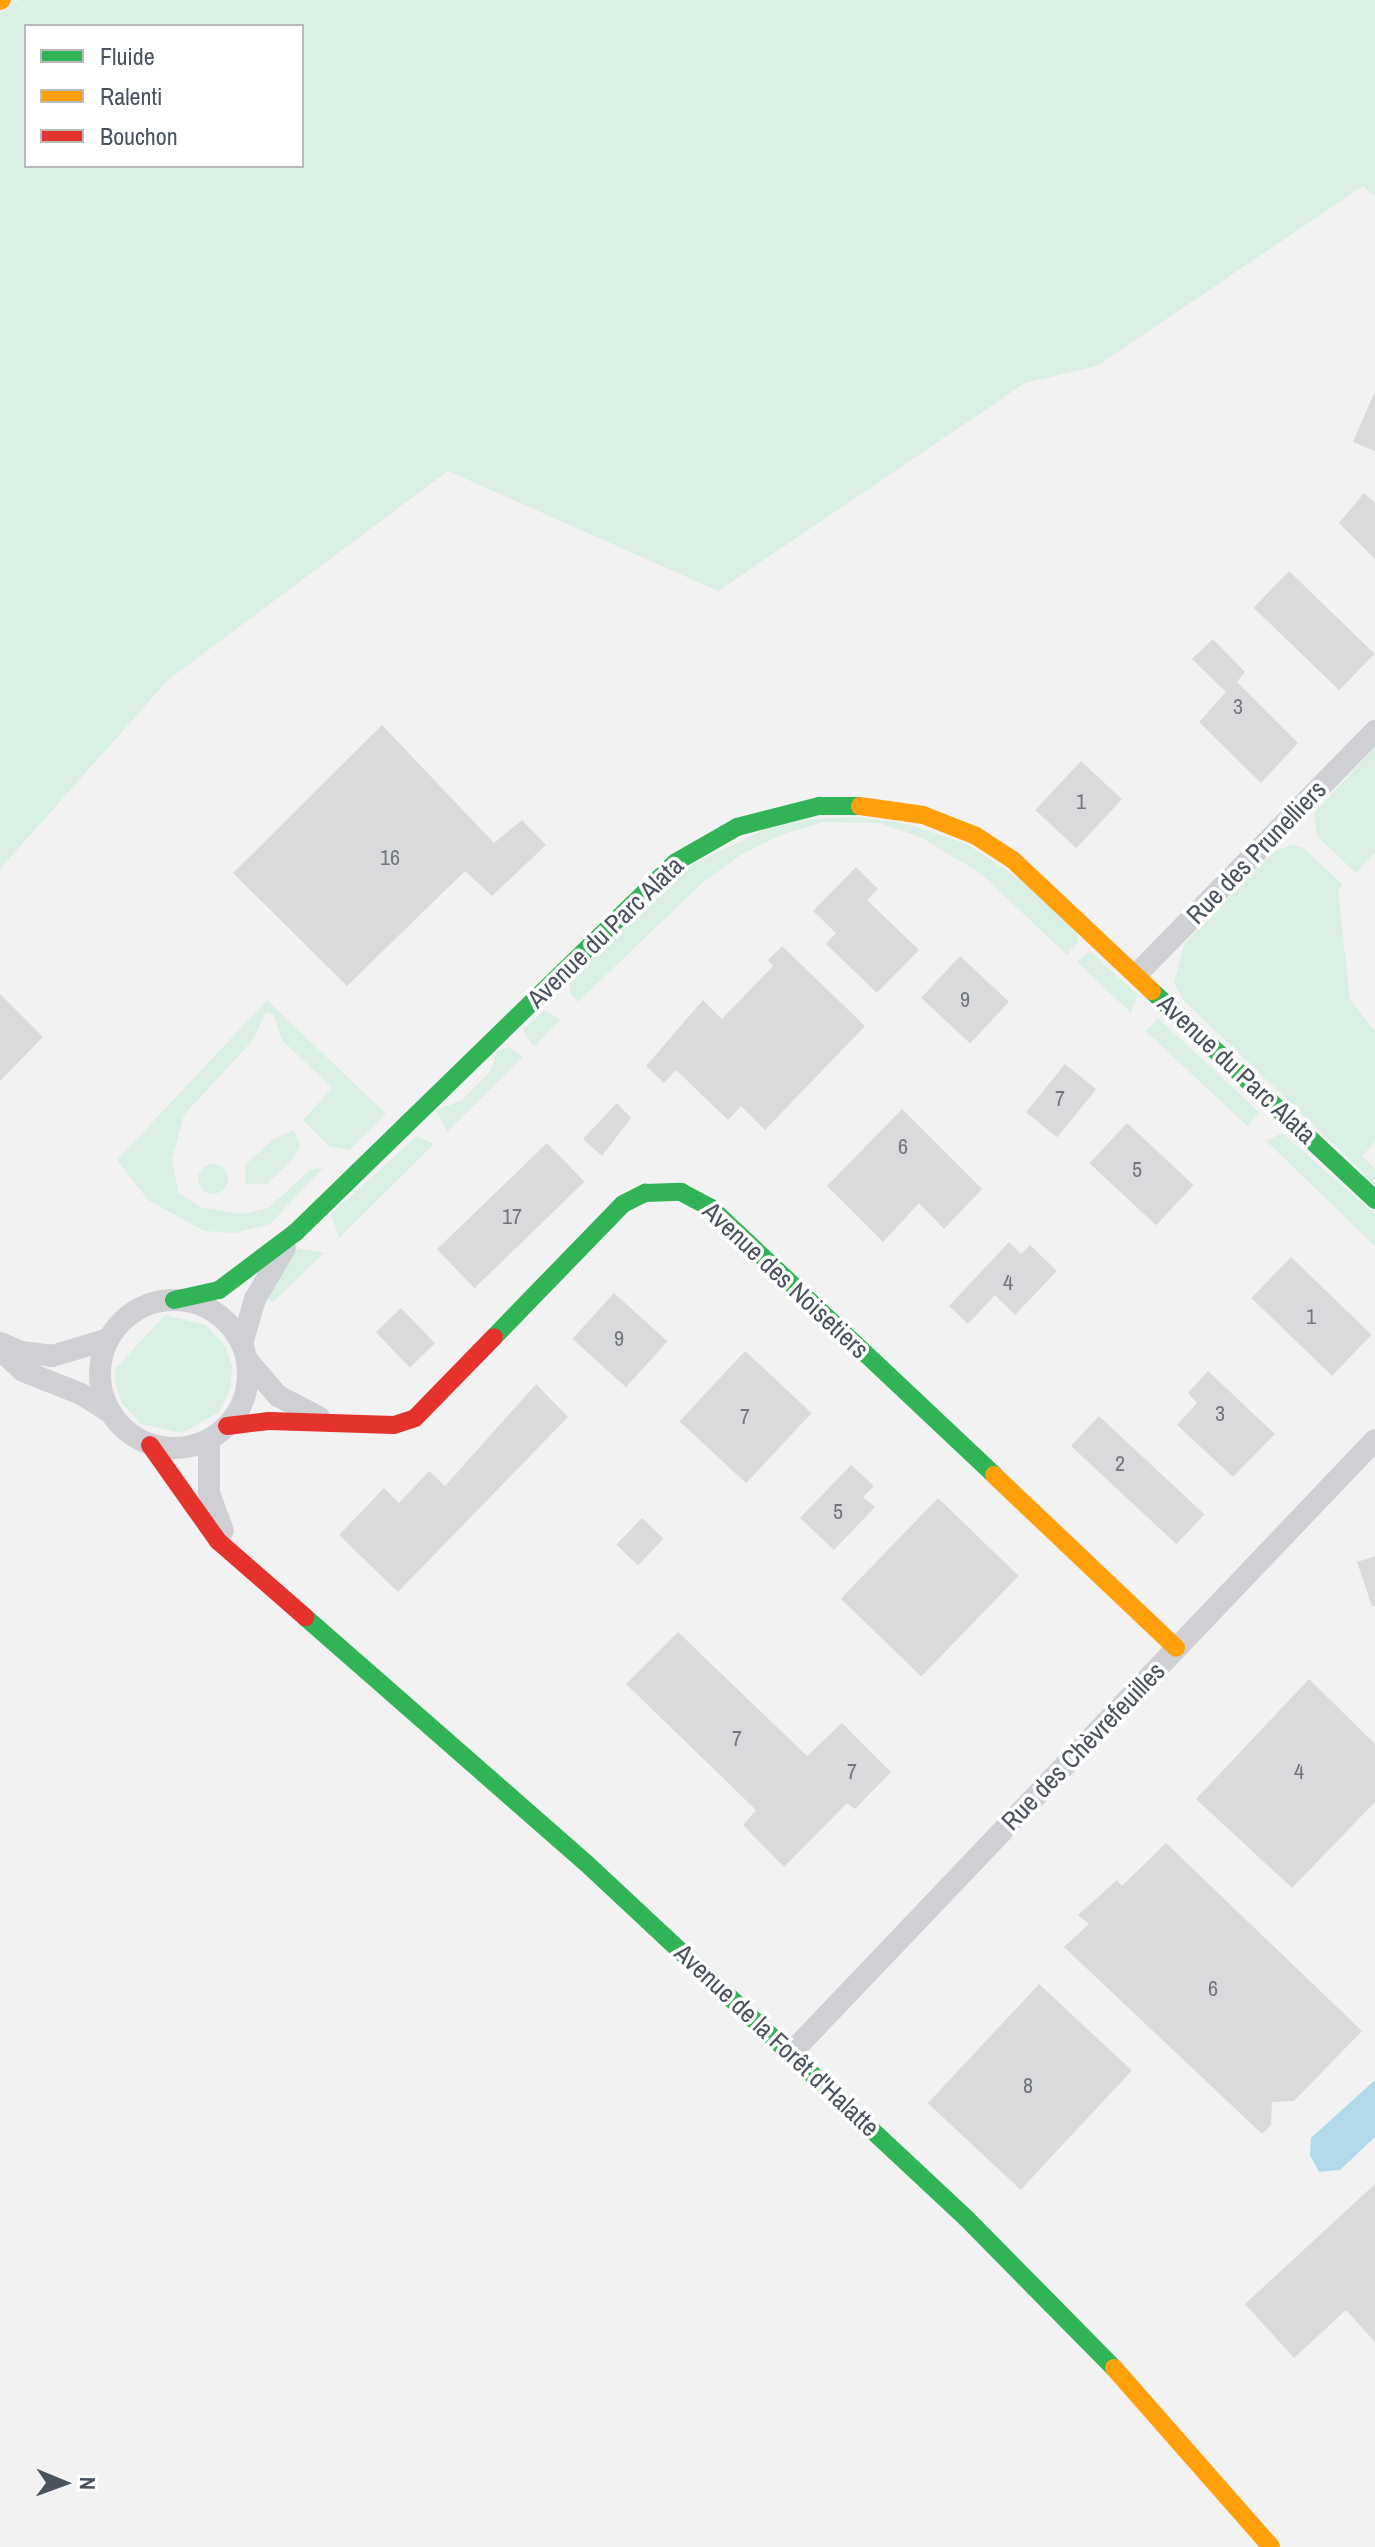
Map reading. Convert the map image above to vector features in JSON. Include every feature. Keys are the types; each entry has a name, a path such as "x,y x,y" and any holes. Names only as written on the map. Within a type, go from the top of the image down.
{"street":[{"name":"Rue des Prunelliers","path":"1137,974 1375,731"},
{"name":"Avenue du Parc Alata","path":"174,1300 219,1290 296,1232 676,862 711,839 770,816 819,806 870,806 952,824 1026,870 1375,1200"},
{"name":"Avenue des Noisetiers","path":"218,1433 330,1421 394,1425 415,1418 623,1204 645,1193 681,1192 711,1208 1176,1648"},
{"name":"Avenue du Parc Alata","path":"244,1352 255,1299 296,1232"},
{"path":"0,1343 30,1355 52,1356 109,1339 140,1308 174,1300 215,1312 244,1352 244,1399 218,1433 184,1448 150,1445 128,1433 112,1414 90,1398 23,1371 0,1350"},
{"path":"109,1339 100,1373 112,1414"},
{"name":"Avenue des Noisetiers","path":"244,1352 278,1396 330,1421"},
{"name":"Avenue de la Forêt d'Halatte","path":"218,1433 213,1507 229,1539 251,1566"},
{"name":"Rue des Chèvrefeuilles","path":"792,2052 1375,1440"},
{"name":"Avenue de la Forêt d'Halatte","path":"150,1445 173,1471 208,1531 251,1566 792,2052 1093,2345 1271,2547"}],"green space":[{"path":"19,0 1375,0 1375,196 1363,186 1097,366 1025,383 718,591 448,471 168,680 0,869 0,13"},
{"path":"1375,747 1375,853 1356,873 1317,836 1314,813"},
{"path":"858,817 908,824 967,844 1031,887 1077,930 1078,942 1067,955 980,873 920,837 879,823 823,822 783,834 742,854 701,884 578,1002 570,993 570,980 693,864 766,829 810,819"},
{"path":"1290,845 1302,847 1343,885 1338,890 1350,1000 1375,1031 1375,1142 1362,1156 1375,1169 1375,1184 1184,1001 1174,983 1184,944 1272,853"},
{"path":"1090,951 1138,995 1131,1013 1077,962"},
{"path":"267,1000 386,1114 349,1150 329,1146 303,1120 332,1088 282,1040 273,1014 266,1012 253,1040 184,1115 172,1160 178,1192 200,1207 243,1214 268,1208 310,1170 323,1168 270,1224 235,1233 204,1231 148,1200 117,1160"},
{"path":"544,1010 560,1020 534,1047 523,1030"},
{"path":"1158,1018 1260,1113 1247,1126 1146,1031"},
{"path":"509,1047 523,1057 447,1132 436,1110 461,1101 490,1072 497,1051"},
{"path":"294,1130 300,1146 291,1161 267,1184 246,1184 245,1165 272,1140"},
{"path":"1282,1133 1375,1214 1375,1246 1266,1141"},
{"path":"417,1136 434,1144 339,1238 331,1214"},
{"path":"213,1164 219,1165 227,1173 227,1185 219,1193 213,1194 207,1193 199,1185 198,1179 199,1173 207,1165"},
{"path":"298,1248 324,1253 273,1302 264,1298"},
{"path":"165,1315 206,1325 225,1346 232,1366 231,1387 219,1412 182,1433 141,1424 122,1403 115,1383 115,1369"}],"water":[{"path":"1375,2080 1375,2137 1340,2170 1319,2172 1310,2155 1311,2138"}],"building":[{"path":"1375,391 1375,451 1353,442"},
{"path":"1364,493 1375,503 1375,559 1339,523"},
{"path":"1289,571 1375,654 1339,690 1254,608"},
{"path":"1213,639 1245,672 1237,682 1298,743 1261,783 1199,722 1226,692 1192,659"},
{"path":"382,725 494,843 522,820 546,845 492,896 465,871 347,986 233,873"},
{"path":"1081,761 1122,799 1076,848 1035,810"},
{"path":"856,867 878,889 867,900 919,950 877,993 826,944 836,933 813,911"},
{"path":"782,946 865,1026 765,1130 741,1106 728,1120 676,1070 664,1083 646,1066 703,1000 722,1019 773,966 768,960"},
{"path":"960,956 1009,1002 970,1043 921,998"},
{"path":"0,994 43,1037 0,1081"},
{"path":"1065,1064 1096,1089 1057,1137 1026,1112"},
{"path":"617,1103 631,1118 602,1156 583,1139"},
{"path":"902,1109 982,1189 944,1229 919,1203 883,1242 827,1186"},
{"path":"1127,1123 1194,1185 1156,1225 1089,1163"},
{"path":"547,1143 585,1182 474,1288 437,1249"},
{"path":"1009,1242 1021,1254 1030,1245 1057,1271 1015,1315 995,1295 968,1324 949,1306"},
{"path":"1291,1257 1372,1335 1332,1376 1251,1298"},
{"path":"614,1293 668,1341 626,1387 573,1339"},
{"path":"401,1308 435,1343 410,1368 376,1332"},
{"path":"745,1351 812,1413 746,1483 680,1421"},
{"path":"1208,1371 1275,1434 1233,1477 1177,1425 1197,1403 1188,1393"},
{"path":"536,1384 568,1417 398,1592 339,1535 384,1488 399,1503 429,1471 445,1486"},
{"path":"1099,1416 1204,1514 1176,1544 1071,1446"},
{"path":"851,1465 874,1486 863,1497 875,1507 834,1550 800,1518"},
{"path":"938,1498 1019,1576 921,1677 841,1599"},
{"path":"642,1518 664,1539 638,1565 616,1545"},
{"path":"1375,1556 1375,1606 1372,1606 1357,1562"},
{"path":"678,1632 807,1756 842,1723 891,1772 855,1809 847,1803 784,1867 743,1825 756,1810 626,1684"},
{"path":"1309,1679 1375,1744 1375,1802 1292,1888 1196,1799"},
{"path":"1166,1843 1362,2031 1294,2101 1272,2102 1271,2125 1262,2134 1064,1947 1089,1924 1078,1915 1117,1880 1122,1886"},
{"path":"1039,1984 1132,2071 1021,2190 928,2103"},
{"path":"1375,2184 1375,2342 1346,2310 1294,2358 1245,2304"}],"traffic: fast":[{"path":"174,1300 219,1290 296,1232 676,862 737,827 819,806 860,806"},
{"path":"1152,991 1375,1200"},
{"path":"494,1337 623,1204 645,1193 681,1192 711,1208 994,1475"},
{"path":"305,1617 586,1863 966,2218 1114,2368"}],"traffic: slow":[{"path":"860,806 923,815 976,836 1013,860 1152,991"},
{"path":"994,1475 1176,1648"},
{"path":"1114,2368 1271,2547"}],"traffic: jam":[{"path":"227,1426 269,1421 394,1425 415,1418 494,1337"},
{"path":"150,1445 218,1541 305,1617"}]}
